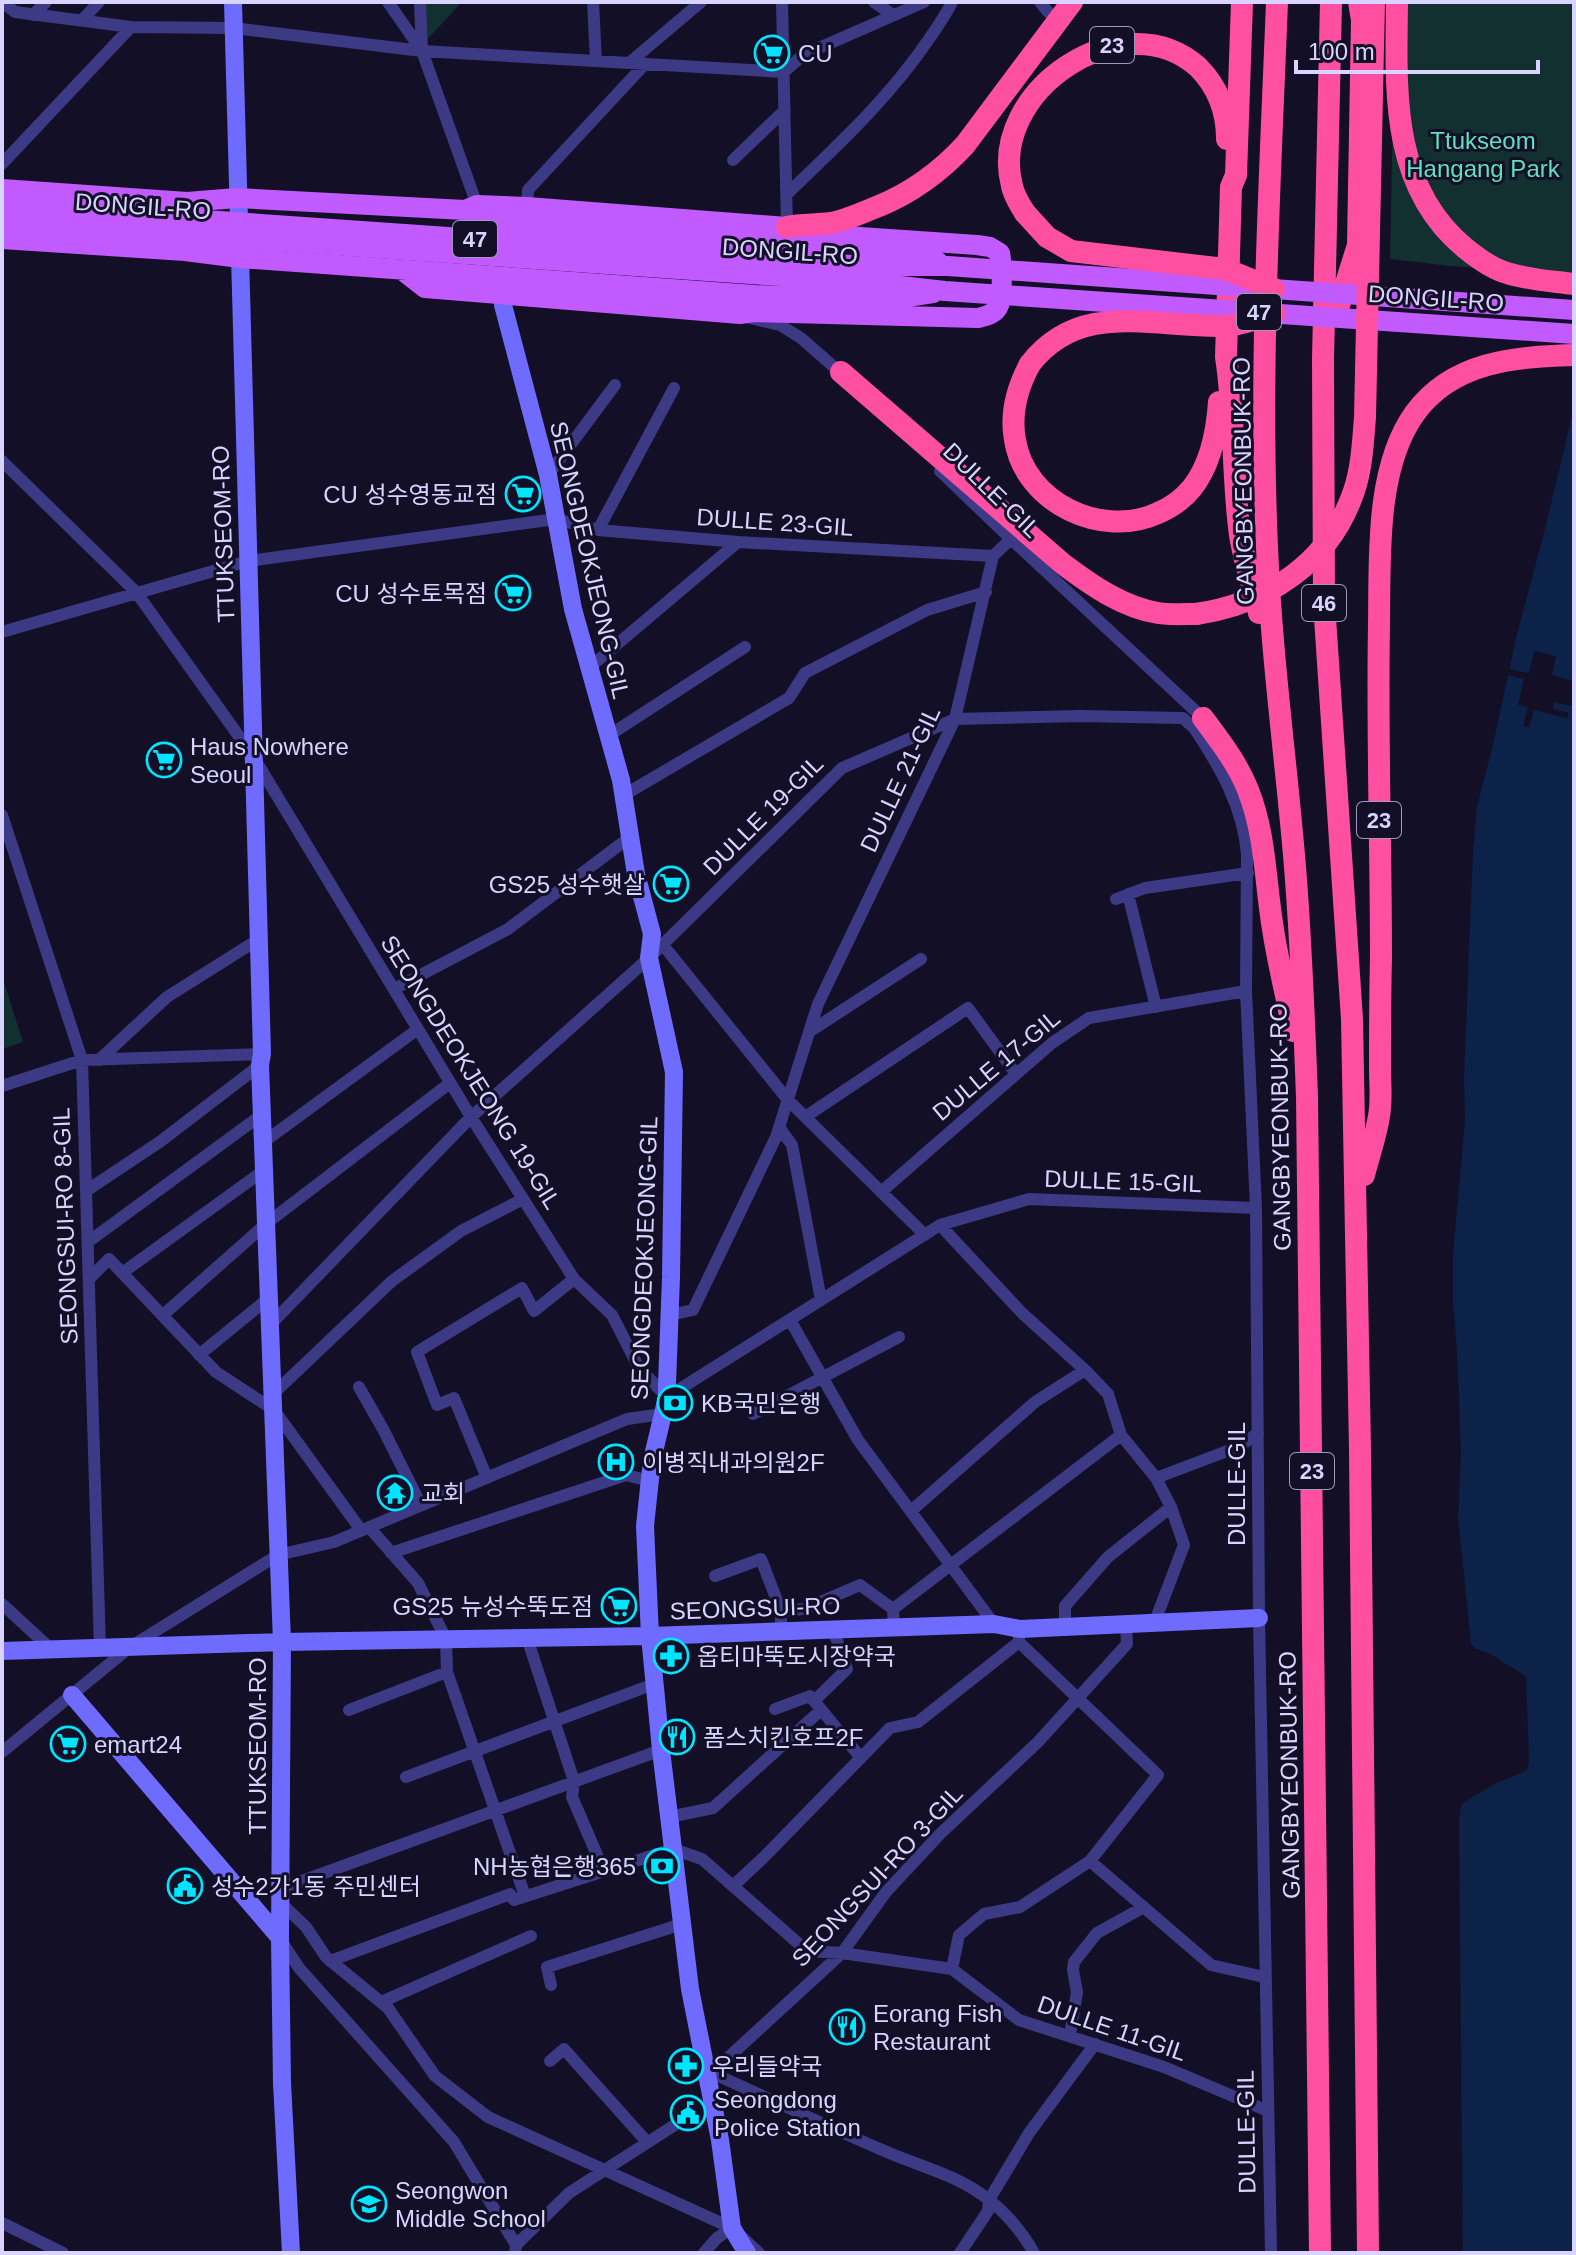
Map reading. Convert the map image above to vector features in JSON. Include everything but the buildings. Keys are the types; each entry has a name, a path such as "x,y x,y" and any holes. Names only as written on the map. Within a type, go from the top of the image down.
{"highway":[{"path":"787,227 833,222 863,213 895,200 946,166 1072,2"},
{"path":"1231,187 1236,175 1242,2"},
{"name":"GANGBYEONBUK-RO","path":"1277,2 1267,256 1267,545 1302,959 1307,1097 1320,2253"},
{"name":"46","path":"1331,2 1323,359 1324,603 1349,944 1357,1203"},
{"path":"1323,359 1358,245 1362,20 1359,2"},
{"path":"841,372 1063,564 1096,588 1128,604 1159,613 1196,614 1220,610 1274,589 1298,573 1324,546 1342,520 1355,489 1362,457 1374,2"},
{"path":"1397,2 1396,71 1400,127 1416,184 1428,207 1449,235 1504,273 1574,284"},
{"path":"878,206 927,169 953,143 1047,5"},
{"name":"23","path":"1274,289 1225,269 1071,251 1047,237 1025,213 1012,186 1012,137 1029,100 1056,72 1071,62 1088,53 1135,42 1165,46 1192,61 1213,84 1219,96 1226,120 1227,174 1231,187 1226,357 1240,537 1278,689"},
{"path":"1226,357 1220,378 1215,435 1209,458 1191,491 1178,502 1144,519 1108,522 1071,512 1039,488 1027,471 1015,442 1017,394 1030,364 1051,341 1065,332 1098,322 1224,326 1275,313"},
{"name":"23","path":"1368,2253 1357,1203 1380,1113 1381,914 1377,727 1384,514 1389,477 1401,437 1428,398 1456,377 1473,369 1516,358 1574,355"},
{"path":"1198,723 1234,763 1248,789 1258,821 1273,928 1307,1097"}],"main road":[{"name":"DONGIL-RO","path":"2,189 187,202 237,198 471,207 476,221 527,216 787,227 801,233 990,247 1000,253 1003,262 1000,305 990,314 978,318 740,314"},
{"name":"47","path":"2,206 850,265 948,266"},
{"path":"527,216 835,246 931,259 948,266"},
{"name":"DONGIL-RO","path":"2,222 1574,334"},
{"path":"2,239 755,295 894,299 945,291"},
{"name":"DONGIL-RO","path":"948,266 1574,310"},
{"path":"402,270 425,288 740,314"}],"street":[{"path":"2,2 15,12 131,27 234,28 422,51 784,72 803,55 924,2"},
{"path":"33,15 46,2"},
{"path":"82,20 99,2"},
{"name":"TTUKSEOM-RO","path":"233,2 261,1060 282,1642 282,2083 291,2253"},
{"path":"388,2 422,51"},
{"path":"420,2 422,51 471,207"},
{"path":"593,2 596,61"},
{"path":"629,63 701,2"},
{"path":"782,2 787,227"},
{"path":"874,2 893,15"},
{"path":"787,194 865,120 917,56 952,2"},
{"path":"2,164 131,27"},
{"path":"527,216 528,190 645,64"},
{"path":"733,160 785,110"},
{"name":"SEONGDEOKJEONG-GIL","path":"502,293 548,475 573,609 621,780 636,874 652,934 649,958 674,1072 670,1315 665,1406 652,1460 645,1526 650,1636 690,1989 710,2075 732,2228 747,2253"},
{"name":"DULLE-GIL","path":"740,314 780,325 801,338 841,372 1198,723 1230,788 1245,833 1248,873 1246,991 1256,1208 1264,1977 1271,2253"},
{"path":"548,475 615,385"},
{"path":"598,530 674,388"},
{"name":"SEONGDEOKJEONG 19-GIL","path":"2,461 136,592 253,756 471,1117 574,1279 612,1315 639,1368 665,1406"},
{"path":"2,632 248,561 556,519"},
{"name":"DULLE 23-GIL","path":"556,519 598,530 738,542 993,556"},
{"path":"993,556 1011,539"},
{"path":"589,668 738,542"},
{"name":"DULLE 21-GIL","path":"670,1315 693,1310 776,1137 818,1004 955,719 993,556"},
{"path":"624,795 789,698 805,673 927,610 986,592"},
{"path":"608,736 745,647"},
{"name":"DULLE 19-GIL","path":"271,1324 471,1117 663,945 842,768 955,719 1080,716 1183,718 1198,723"},
{"name":"SEONGSUI-RO 8-GIL","path":"2,815 82,1060 100,1648"},
{"path":"394,989 508,929 630,837"},
{"path":"1156,1007 1122,897 1145,888 1248,873"},
{"path":"99,1060 167,997 259,939"},
{"path":"663,945 788,1100 925,1235"},
{"path":"809,1032 921,959"},
{"name":"DULLE 17-GIL","path":"881,1192 1052,1043 1089,1018 1246,991"},
{"path":"805,1117 968,1008 1016,1074"},
{"path":"265,1141 418,1029"},
{"path":"2,1086 82,1060 261,1060"},
{"path":"86,1191 161,1141 261,1060"},
{"path":"163,1315 267,1223 450,1083"},
{"path":"88,1242 264,1113"},
{"path":"779,1127 792,1145 821,1300"},
{"path":"122,1273 266,1169"},
{"path":"274,1402 392,1281 461,1231 523,1199"},
{"name":"DULLE 15-GIL","path":"665,1406 790,1320 940,1225 1029,1199 1256,1208"},
{"path":"940,1225 1022,1313 1108,1394 1121,1435 1156,1478 1171,1507 1184,1545 1154,1624"},
{"path":"89,1279 109,1259 216,1372 274,1402 365,1529 418,1583 446,1639 447,1672 525,1896"},
{"path":"487,1478 454,1398 437,1405 417,1352 522,1288 534,1311 574,1279"},
{"path":"199,1355 270,1297"},
{"path":"790,1320 858,1440 994,1624"},
{"path":"753,1414 899,1337"},
{"path":"911,1511 1035,1402 1085,1370"},
{"path":"359,1387 421,1505"},
{"path":"2,1752 130,1647 278,1555 334,1542 627,1419 665,1406"},
{"path":"1156,1478 1238,1447 1258,1433"},
{"path":"781,1611 804,1609 860,1585 894,1618 952,1564 1121,1435"},
{"path":"391,1553 626,1475 650,1481"},
{"path":"1065,1627 1065,1606 1108,1557 1171,1507"},
{"path":"715,1576 761,1559 781,1611 781,1631"},
{"path":"2,1604 52,1650"},
{"name":"SEONGSUI-RO","path":"2,1651 282,1642 650,1636 833,1629 894,1618 994,1624 1020,1635 1065,1627 1259,1618"},
{"name":"SEONGSUI-RO 3-GIL","path":"710,2075 842,1953 886,1892 940,1834 1038,1742 1127,1644 1126,1625"},
{"path":"669,1817 713,1808 818,1705 847,1669 833,1629"},
{"path":"733,1886 890,1728 918,1722 1020,1635 1078,1698 1158,1775 1090,1861 1020,1907 984,1914 959,1935 952,1969"},
{"path":"527,1638 574,1781 572,1797 604,1871"},
{"path":"349,1710 447,1672"},
{"path":"406,1777 654,1684"},
{"path":"72,1695 280,1938 299,1968 454,2142 516,2249 569,2193 712,2101"},
{"path":"775,1709 810,1696 861,1758"},
{"path":"661,1750 495,1810 280,1895 330,1961 388,2008 435,2076 488,2117 732,2228 759,2253"},
{"path":"330,1961 510,1894 514,1900 673,1849"},
{"name":"DULLE 11-GIL","path":"673,1849 702,1859 807,1951 952,1969 1019,2020 1164,2067 1268,2111"},
{"path":"1090,1861 1211,1965 1264,1977"},
{"path":"1070,2035 1077,1992 1074,1962 1097,1933 1144,1907"},
{"path":"551,1985 547,1967 682,1924"},
{"path":"381,2002 531,1936"},
{"path":"960,2253 988,2211 989,2200 1029,2133 1095,2044"},
{"path":"550,2061 564,2049 647,2142"},
{"path":"710,2075 979,2192 1023,2235 1034,2253"},
{"path":"2,2223 63,2253"},
{"path":"704,2253 717,2238 732,2228"}],"green space":[{"path":"425,2 462,2 426,41"},
{"name":"Ttukseom Hangang Park","path":"1395,2 1574,2 1574,274 1390,259"},
{"path":"2,976 23,1042 2,1049"}],"water":[{"path":"1574,408 1574,2253 1463,2253 1461,1806 1493,1785 1527,1770 1529,1762 1526,1676 1471,1644 1458,1516 1461,1454 1453,1255 1465,1121 1473,850 1477,806"}],"pier":[{"path":"1534,651 1556,656 1552,675 1574,681 1574,696 1572,706 1554,702 1553,709 1569,713 1567,718 1534,710 1529,727 1523,726 1528,707 1518,705 1524,679 1504,674 1505,668 1529,673"}],"place":[{"name":"CU","path":"772,53"},
{"name":"CU 성수영동교점","path":"523,494"},
{"name":"CU 성수토목점","path":"513,593"},
{"name":"Haus Nowhere Seoul","path":"164,760"},
{"name":"GS25 성수햇살","path":"671,884"},
{"name":"KB국민은행","path":"675,1403"},
{"name":"이병직내과의원2F","path":"616,1462"},
{"name":"교회","path":"395,1493"},
{"name":"GS25 뉴성수뚝도점","path":"619,1606"},
{"name":"옵티마뚝도시장약국","path":"671,1656"},
{"name":"폼스치킨호프2F","path":"677,1737"},
{"name":"emart24","path":"68,1744"},
{"name":"NH농협은행365","path":"662,1866"},
{"name":"성수2가1동 주민센터","path":"185,1886"},
{"name":"Eorang Fish Restaurant","path":"847,2027"},
{"name":"우리들약국","path":"686,2066"},
{"name":"Seongdong Police Station","path":"688,2113"},
{"name":"Seongwon Middle School","path":"369,2204"}]}
